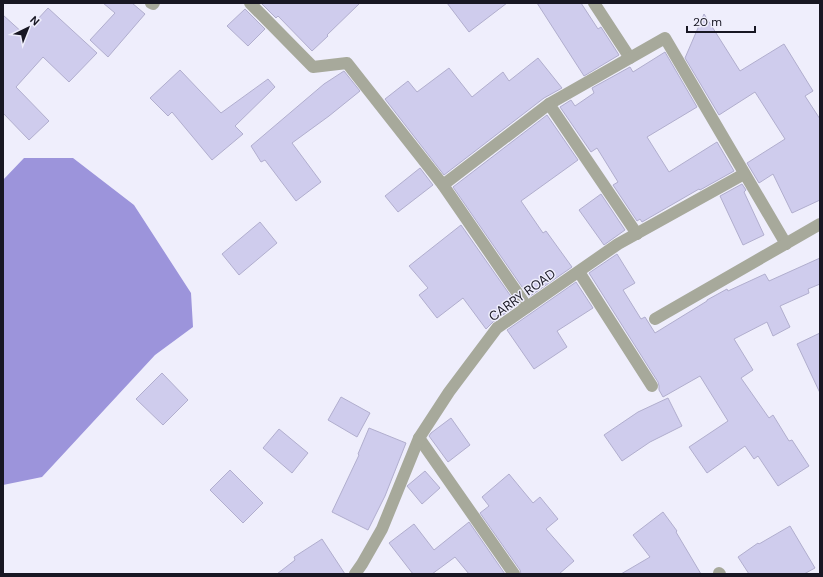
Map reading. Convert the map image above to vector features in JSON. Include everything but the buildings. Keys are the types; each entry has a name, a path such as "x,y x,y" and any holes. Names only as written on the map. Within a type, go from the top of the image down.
{"street":[{"path":"250,3 314,67 347,63 443,185 527,307"},
{"path":"594,3 630,58"},
{"path":"443,185 549,104 665,38 786,244"},
{"path":"549,104 637,234"},
{"name":"CARRY ROAD","path":"355,574 382,529 419,438 449,392 497,328 618,244 744,174"},
{"path":"655,320 820,224"},
{"path":"579,272 652,386"},
{"path":"419,438 514,574"}],"shaded area":[{"path":"24,158 73,158 134,205 191,293 193,327 155,355 42,477 3,485 3,180"}]}
